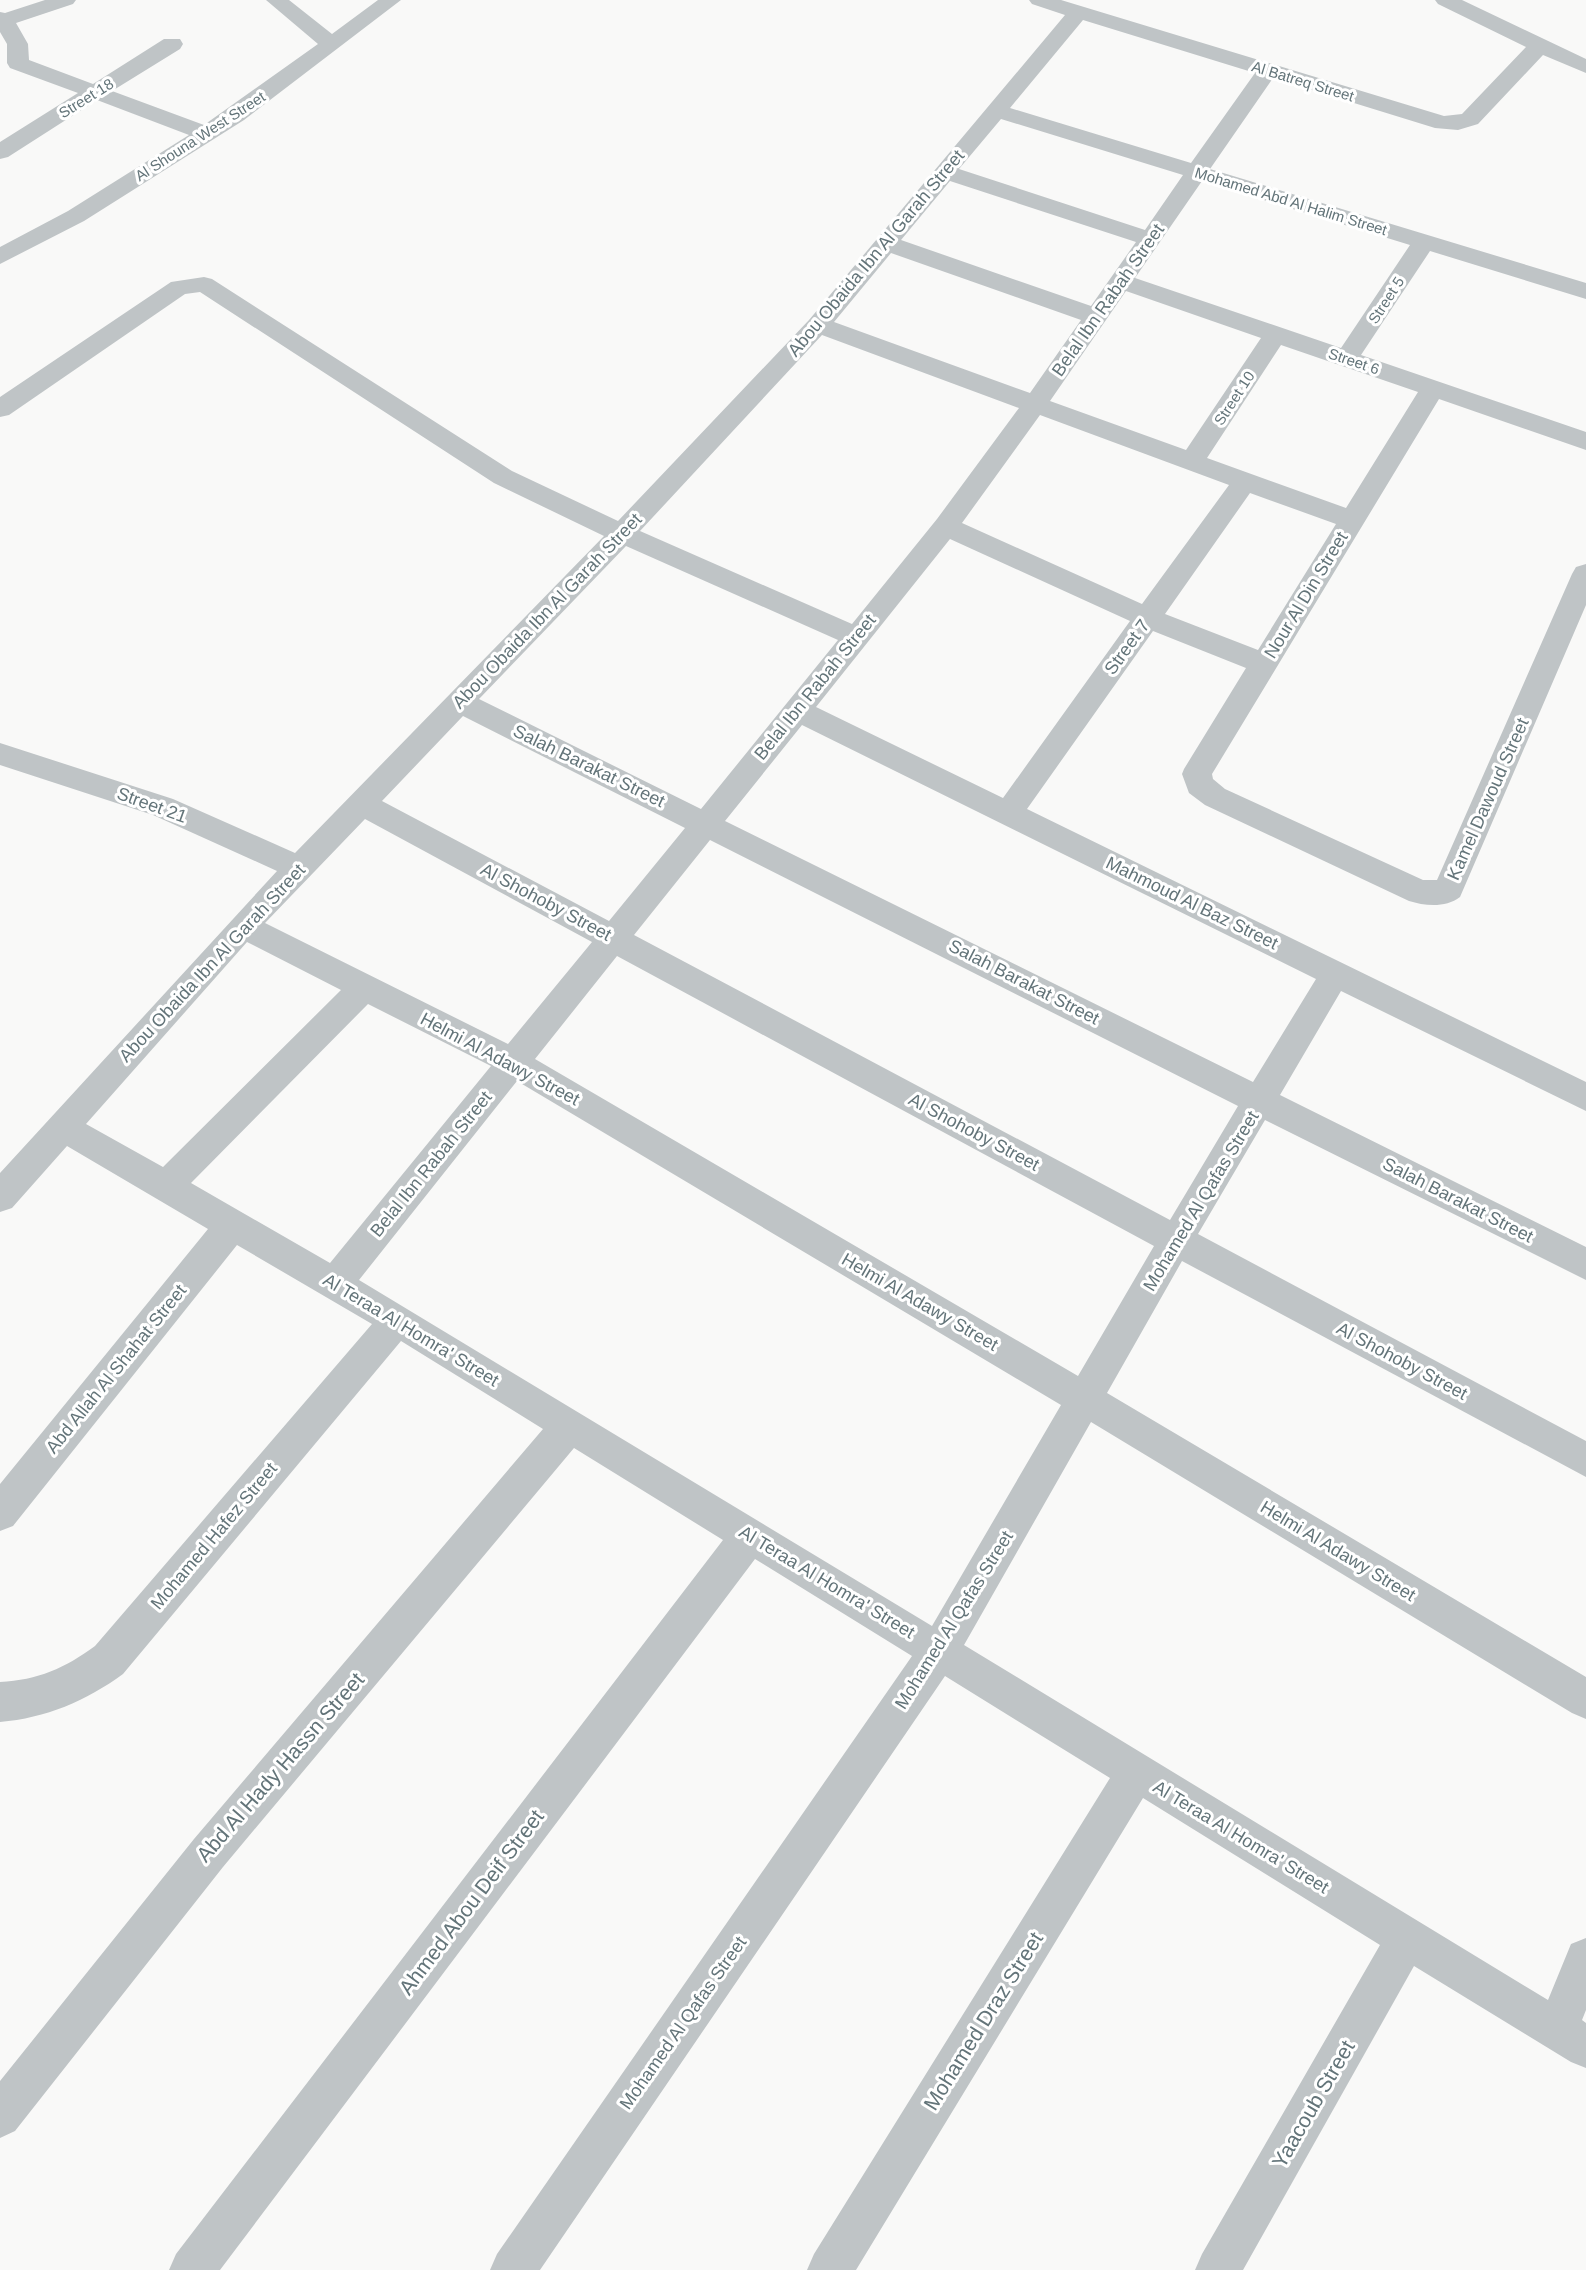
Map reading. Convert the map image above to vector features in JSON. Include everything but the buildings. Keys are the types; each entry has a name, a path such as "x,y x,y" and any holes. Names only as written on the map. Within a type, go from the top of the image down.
{"street":[{"path":"66,0 1,19 19,48 9,67 96,92 207,134"},
{"path":"276,0 332,45"},
{"name":"Al Shouna West Street","path":"0,257 76,216 207,134 332,45 390,0"},
{"name":"Al Batreq Street","path":"1039,0 1443,123 1458,123 1470,119 1540,45"},
{"path":"1445,0 1586,67"},
{"name":"Abou Obaida Ibn Al Garah Street","path":"0,1197 243,926 622,534 818,325 1078,12"},
{"name":"Street 18","path":"0,152 172,44"},
{"name":"Belal Ibn Rabah Street","path":"334,1284 946,526 1122,281 1268,70"},
{"name":"Mohamed Abd Al Halim Street","path":"996,111 1586,291"},
{"path":"945,172 1150,239"},
{"name":"Street 5","path":"1347,358 1424,242"},
{"path":"886,243 1097,316"},
{"name":"Street 6","path":"1122,281 1586,441"},
{"path":"0,409 179,286 204,284 503,477 622,534 856,637"},
{"path":"818,325 1351,520"},
{"name":"Street 10","path":"1192,461 1275,334"},
{"name":"Nour Al Din Street","path":"1215,797 1199,785 1197,774 1432,388"},
{"name":"Street 7","path":"1008,813 1245,481"},
{"path":"946,526 1148,618 1263,664"},
{"name":"Kamel Dawoud Street","path":"1215,797 1420,892 1444,892 1449,888 1586,574"},
{"name":"Salah Barakat Street","path":"460,702 1586,1263"},
{"name":"Mahmoud Al Baz Street","path":"797,710 1586,1097"},
{"name":"Street 21","path":"1,757 163,807 299,868"},
{"name":"Al Shohoby Street","path":"362,804 1586,1460"},
{"name":"Helmi Al Adawy Street","path":"243,926 513,1062 1086,1400 1586,1699"},
{"name":"Mohamed Al Qafas Street","path":"513,2270 939,1651 1086,1400 1176,1240 1335,974"},
{"path":"166,1186 364,987"},
{"name":"Al Teraa Al Homra' Street","path":"63,1127 397,1320 1571,2038"},
{"name":"Abd Allah Al Shahat Street","path":"0,1513 232,1225"},
{"name":"Mohamed Hafez Street","path":"0,1702 50,1695 81,1682 109,1660 397,1320"},
{"name":"Abd Al Hady Hassn Street","path":"0,2116 91,1995 191,1872 570,1425"},
{"name":"Ahmed Abou Deif Street","path":"192,2270 750,1535"},
{"name":"Mohamed Draz Street","path":"830,2270 1136,1772"},
{"name":"Yaacoub Street","path":"1218,2270 1407,1938"},
{"path":"1571,2038 1586,1959"}]}
